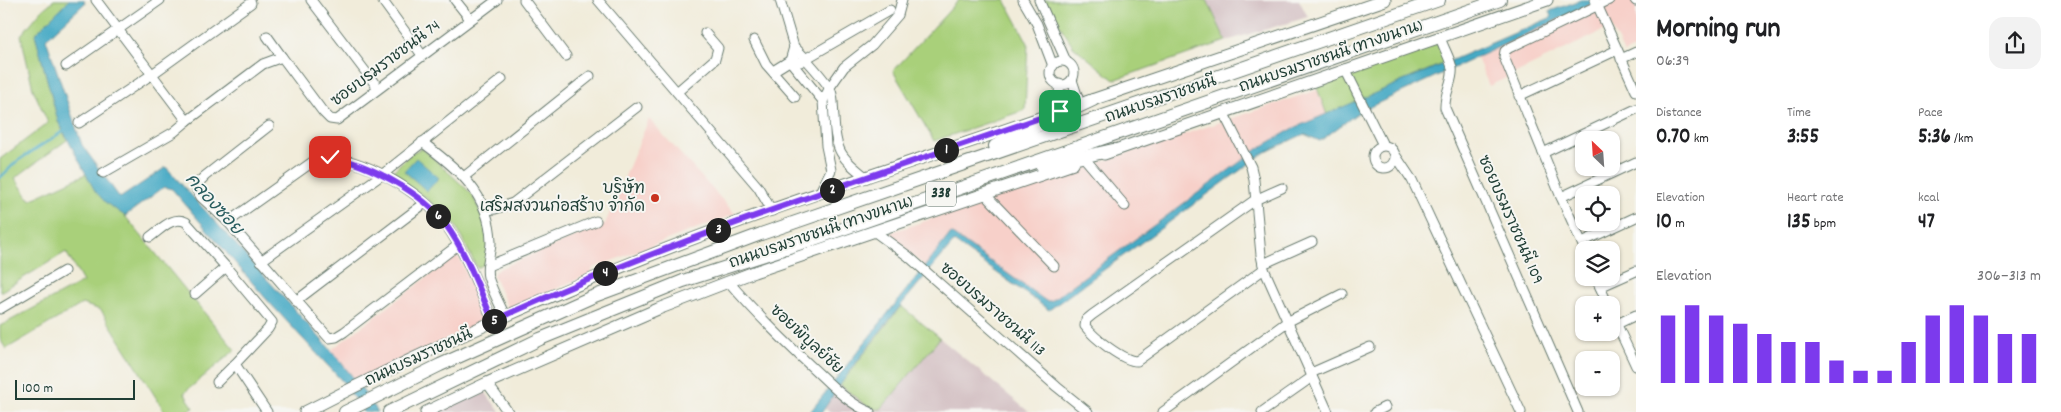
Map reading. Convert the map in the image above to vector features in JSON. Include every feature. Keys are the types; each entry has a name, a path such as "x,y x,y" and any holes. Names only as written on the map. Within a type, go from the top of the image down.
{"highway":[{"name":"ถนนบรมราชชนนี","path":"345,412 381,393 592,297 760,234 1439,0"},
{"name":"ถนนบรมราชชนนี","path":"391,411 540,339 684,281 814,239 1500,0"},
{"path":"933,174 1087,102"},
{"path":"966,185 1113,150"}],"main road":[{"name":"338","path":"305,412 493,321 663,250 1382,0"},
{"name":"ถนนบรมราชชนนี (ทางขนาน)","path":"426,412 487,383 649,312 729,282 1547,0"}],"street":[{"path":"96,0 187,121"},
{"path":"66,66 160,0"},
{"path":"311,0 378,88"},
{"path":"382,0 422,55"},
{"path":"455,0 470,19"},
{"name":"ซอยบรมราชชนนี 74","path":"282,56 323,112 330,119 337,120 497,0"},
{"path":"524,0 566,56"},
{"path":"598,0 758,187 772,211"},
{"path":"782,0 800,53 830,87 832,92 837,143 845,161 867,178"},
{"path":"820,194 831,170 826,146 823,101 844,67 872,45 898,15 902,0"},
{"path":"1023,0 1037,24 1053,66"},
{"path":"1039,0 1066,61 1073,67 1074,76 1072,80 1068,83 1059,84 1055,82 1051,74 1053,66 1057,62 1066,61"},
{"path":"1581,241 1504,57 1505,51 1597,3 1609,0"},
{"path":"79,123 151,75 250,3"},
{"path":"1597,3 1636,91"},
{"path":"773,72 792,64 800,53 890,10"},
{"path":"676,92 715,59 718,48 705,33"},
{"path":"103,173 174,132 263,64 282,56 268,36"},
{"name":"ซอยบรมราชชนนี 109","path":"1440,37 1450,64 1451,79 1444,97 1445,108 1578,412"},
{"path":"754,40 761,57 795,97"},
{"path":"1519,96 1619,55 1636,52"},
{"path":"792,64 800,53"},
{"path":"792,64 823,101"},
{"path":"1345,69 1363,108 1384,146"},
{"path":"464,176 590,76"},
{"path":"262,262 383,174 502,79"},
{"path":"1072,80 1087,102"},
{"path":"1059,84 1060,111"},
{"path":"486,210 513,203 637,107"},
{"path":"1543,153 1636,109"},
{"path":"1223,112 1251,167 1263,266 1328,412"},
{"path":"269,126 198,183 197,190 201,197 228,222 329,338 336,337 458,245"},
{"path":"422,142 464,176 476,190 486,210 490,223 491,244 488,270 505,316"},
{"path":"826,146 837,143"},
{"path":"1396,156 1392,165 1383,168 1375,164 1373,154 1379,147 1392,148 1412,180 1521,412"},
{"path":"228,222 318,158 344,159 383,174 425,203 446,225 458,245 493,321"},
{"path":"1086,160 1125,206"},
{"path":"1561,197 1636,162"},
{"path":"1282,188 1254,200 1092,315 1086,320 1086,326 1090,333 1120,355 1130,361 1137,361 1263,266 1312,242"},
{"path":"985,194 1054,266"},
{"path":"296,301 425,203"},
{"path":"1592,241 1636,217"},
{"path":"150,237 173,220 180,219 186,222 272,322 268,329 217,382"},
{"path":"475,280 488,270 596,221"},
{"name":"ซอยบรมราชชนนี 113","path":"875,232 891,242 1088,412"},
{"path":"195,294 226,267"},
{"path":"0,309 64,271"},
{"path":"1604,296 1600,287 1636,271"},
{"name":"ซอยพิบูลย์ชัย","path":"729,282 759,317 825,379 857,406 870,412"},
{"path":"1163,412 1287,322 1342,294"},
{"path":"1620,323 1636,315"},
{"path":"1620,331 1636,366"},
{"path":"1262,412 1313,378 1370,347"},
{"path":"235,364 267,412"},
{"path":"487,383 508,412"},
{"path":"1375,412 1385,407"}],"shaded area":[{"path":"1207,0 1299,0 1308,17 1226,41"},
{"path":"1600,0 1636,0 1636,47 1624,53 1611,27 1489,86 1477,58"},
{"path":"1317,90 1327,115 1294,128 1259,148 1051,301 1046,301 951,233 925,266 886,234"},
{"path":"649,119 735,214 593,268 591,273 509,310 493,275 496,270 605,224"},
{"path":"455,256 460,259 486,320 357,381 331,350"},
{"path":"901,306 1029,412 830,412 824,408"},
{"path":"483,389 500,412 436,412"}],"green space":[{"path":"54,0 69,0 35,34 58,121 67,140 15,178 30,200 86,174 103,198 125,216 235,350 184,393 194,408 184,412 165,412 101,310 82,304 6,349 0,339 0,326 83,282 66,252 0,292 0,159 48,123 33,89 21,35 42,10"},
{"path":"959,0 1005,0 1028,43 1025,110 934,141 893,71"},
{"path":"1044,0 1207,0 1226,41 1114,80 1073,46"},
{"path":"1438,43 1446,62 1327,115 1316,85"},
{"path":"422,148 472,194 485,223 489,262 477,268 456,226 426,198 389,175 411,153"},
{"path":"901,306 940,338 881,409 873,409 840,385"}],"water":[{"path":"69,0 84,0 85,3 46,39 82,145 120,198 166,167 331,350 378,412 363,412 343,382 267,300 172,189 164,187 125,216 106,203 95,191 58,121 35,34"},
{"path":"1581,0 1600,0 1359,112 1320,141 1304,134 1264,153 1049,310 954,242 868,347 822,412 810,412 951,233 1046,301 1051,301 1259,148 1294,128 1552,17 1550,11"},
{"path":"416,158 439,178 427,191 404,171"}],"waterway":[{"path":"0,178 16,162 65,130"}],"place":[{"name":"บริษัท เสริมสงวนก่อสร้าง จำกัด","path":"655,198"}],"route":[{"path":"330,157 344,159 383,174 425,203 437,214 458,245 493,321 663,250 1060,111"}],"water label":[{"name":"คลองซอย","path":"213,205"}]}
